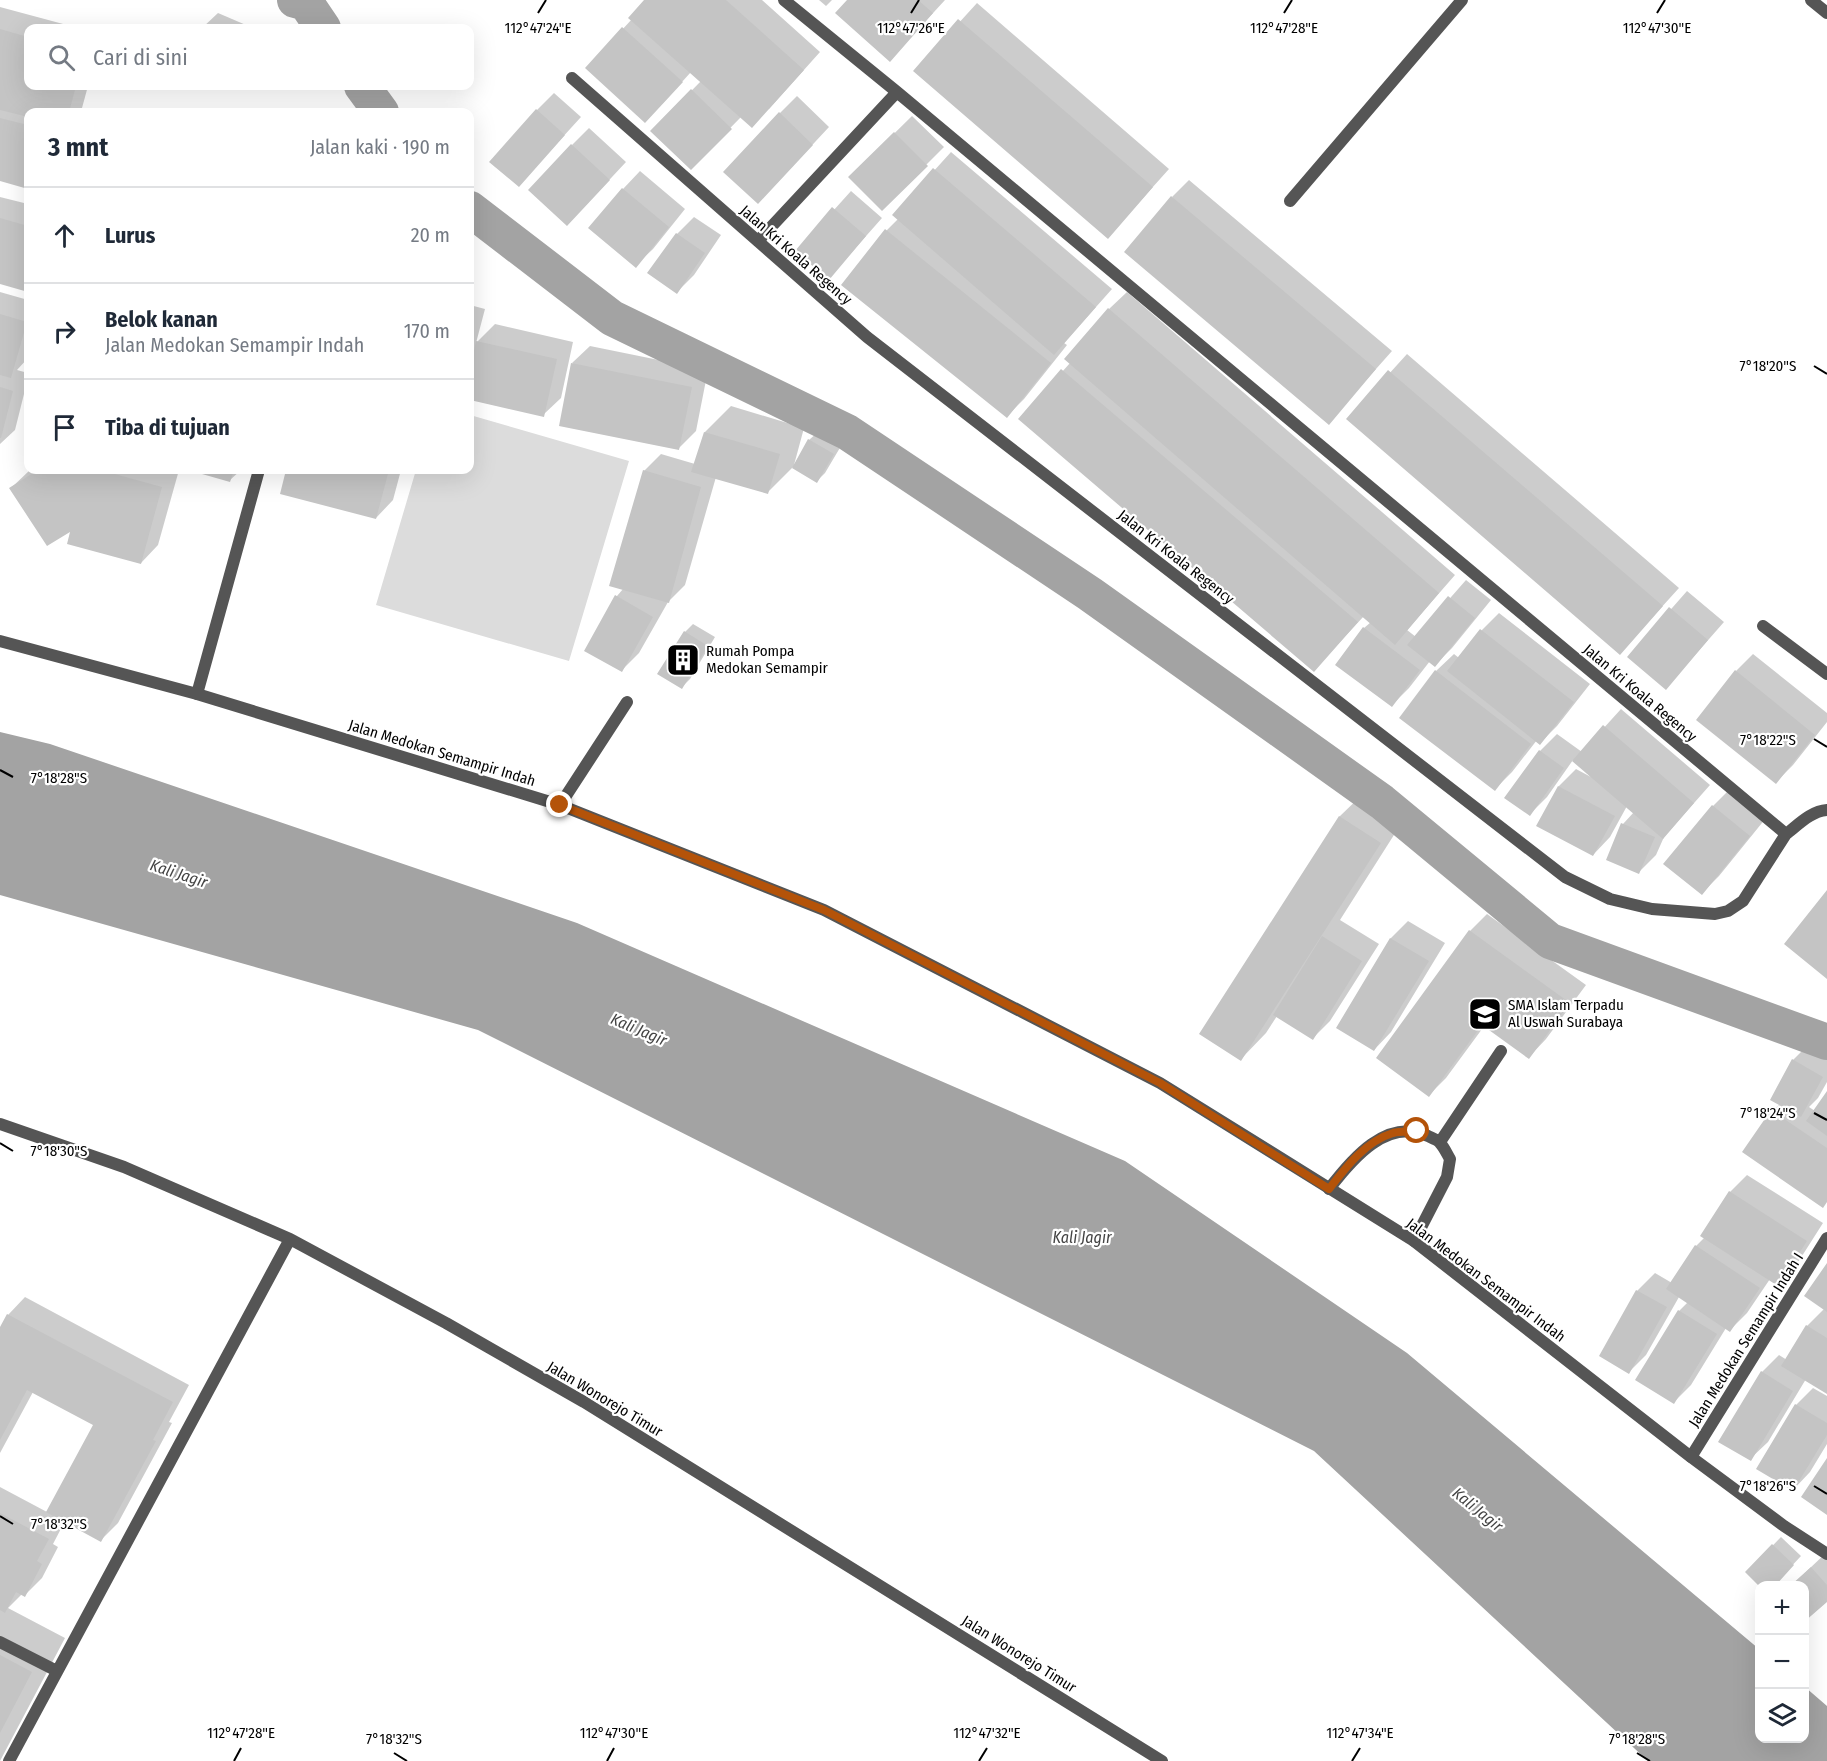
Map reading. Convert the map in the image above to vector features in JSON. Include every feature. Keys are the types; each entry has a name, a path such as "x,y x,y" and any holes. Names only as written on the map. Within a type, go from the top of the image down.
{"street":[{"name":"Jalan Kri Koala Regency","path":"784,0 1786,834"},
{"path":"1290,201 1462,0"},
{"path":"1811,0 1827,13"},
{"name":"Jalan Kri Koala Regency","path":"572,78 867,337 1565,877 1610,899 1652,909 1715,914 1728,911 1743,901 1786,834 1811,815 1827,810"},
{"path":"758,241 897,92"},
{"path":"197,694 258,474"},
{"path":"1763,626 1827,674"},
{"name":"Jalan Medokan Semampir Indah","path":"0,641 197,694 560,805 824,910 1160,1083 1414,1241 1690,1457 1784,1526 1827,1554"},
{"path":"560,805 627,702"},
{"path":"1440,1142 1501,1051"},
{"name":"Jalan Wonorejo Timur","path":"0,1124 124,1167 290,1239 446,1323 584,1402 1162,1761"},
{"path":"1329,1189 1365,1149 1383,1137 1396,1132 1417,1131 1440,1142 1450,1159 1447,1177 1414,1241"},
{"name":"Jalan Medokan Semampir Indah I","path":"1690,1457 1827,1238"},
{"path":"9,1761 290,1239"},
{"path":"0,1642 57,1671"}],"shaded area":[{"path":"474,416 629,461 569,661 376,605 415,474 474,474"}],"water":[{"name":"Kali Jagir","path":"0,732 50,744 577,923 1125,1161 1407,1353 1755,1646 1755,1743 1809,1743 1809,1690 1827,1706 1827,1761 1648,1761 1314,1451 478,1030 0,895"}],"building":[{"path":"644,0 726,0 804,70 752,128 628,18"},
{"path":"847,0 918,0 933,13 890,62 835,13"},
{"path":"958,19 1153,187 1108,239 913,71"},
{"path":"622,27 683,82 645,123 585,68"},
{"path":"0,29 24,36 24,90 75,90 70,108 24,108 24,116 0,110"},
{"path":"691,89 732,129 691,170 650,131"},
{"path":"536,109 565,135 519,187 489,162"},
{"path":"779,112 813,145 758,204 723,172"},
{"path":"0,118 24,124 24,188 0,181"},
{"path":"894,132 928,166 882,211 848,177"},
{"path":"571,144 610,180 567,226 528,190"},
{"path":"933,168 1096,307 1054,355 892,215"},
{"path":"622,188 669,227 636,268 588,228"},
{"path":"1171,196 1376,369 1329,425 1124,252"},
{"path":"832,207 866,236 829,280 795,251"},
{"path":"0,218 24,225 24,291 0,284"},
{"path":"885,229 1051,363 1007,418 841,285"},
{"path":"676,233 705,253 677,294 647,273"},
{"path":"1108,308 1439,593 1395,645 1064,359"},
{"path":"0,314 24,321 24,332 11,378 0,375"},
{"path":"476,341 557,359 544,417 474,401"},
{"path":"571,363 692,387 679,450 559,426"},
{"path":"1061,369 1358,622 1314,672 1018,419"},
{"path":"1388,370 1663,606 1620,655 1346,419"},
{"path":"0,387 13,391 1,438 0,438"},
{"path":"704,432 780,454 768,494 691,472"},
{"path":"808,439 834,454 817,483 792,468"},
{"path":"643,470 701,487 669,603 609,586"},
{"path":"32,474 115,474 162,487 141,564 67,544 70,532 47,546 9,488"},
{"path":"202,474 233,474 230,482"},
{"path":"285,474 388,474 376,519 280,494"},
{"path":"615,595 653,617 622,672 584,651"},
{"path":"1448,596 1475,618 1435,667 1407,645"},
{"path":"1669,607 1708,640 1666,690 1627,657"},
{"path":"1363,627 1420,670 1392,707 1335,665"},
{"path":"1480,629 1574,702 1540,745 1447,671"},
{"name":"Rumah Pompa Medokan Semampir","path":"684,631 708,646 682,689 657,674"},
{"path":"1435,670 1531,744 1495,791 1399,718"},
{"path":"1735,670 1815,735 1776,784 1696,720"},
{"path":"1603,725 1694,803 1663,839 1572,761"},
{"path":"1539,750 1564,768 1530,816 1504,798"},
{"path":"1558,786 1615,816 1593,856 1536,826"},
{"path":"1712,805 1750,836 1702,895 1663,864"},
{"path":"1339,816 1381,843 1241,1061 1199,1034"},
{"path":"1621,823 1655,837 1639,874 1606,860"},
{"path":"1827,890 1827,979 1784,944"},
{"name":"SMA Islam Terpadu Al Uswah Surabaya","path":"1469,930 1570,1003 1529,1059 1482,1025 1429,1097 1376,1058"},
{"path":"1322,936 1362,961 1313,1040 1273,1015"},
{"path":"1390,938 1429,961 1374,1051 1336,1028"},
{"path":"1792,1059 1823,1077 1801,1117 1770,1100"},
{"path":"1827,1091 1827,1136 1806,1121"},
{"path":"1771,1110 1827,1148 1827,1202 1823,1208 1742,1152"},
{"path":"1729,1191 1807,1241 1778,1286 1700,1236"},
{"path":"1695,1245 1760,1288 1730,1332 1666,1289"},
{"path":"1827,1263 1827,1312 1804,1296"},
{"path":"1636,1290 1667,1307 1629,1374 1599,1356"},
{"path":"1678,1310 1717,1334 1674,1404 1635,1380"},
{"path":"7,1314 173,1402 153,1440 156,1441 101,1542 46,1512 93,1425 27,1390 0,1440 0,1327"},
{"path":"1806,1325 1827,1338 1827,1394 1781,1366"},
{"path":"1761,1371 1793,1391 1751,1461 1718,1442"},
{"path":"1795,1404 1827,1423 1827,1435 1793,1491 1756,1469"},
{"path":"1827,1458 1827,1515 1801,1497"},
{"path":"0,1513 49,1539 37,1561 42,1564 25,1597 16,1592 5,1613 0,1610"},
{"path":"1772,1544 1794,1565 1780,1581 1755,1582 1745,1572"},
{"path":"1811,1567 1827,1585 1827,1602 1809,1618 1809,1581 1796,1581"},
{"path":"0,1655 32,1672 0,1733"}],"waterway":[{"path":"295,0 306,3 320,24"},
{"path":"365,90 378,108"},
{"path":"474,212 612,318 847,432 1090,594 1382,802 1550,941 1827,1042"}],"place":[{"name":"Rumah Pompa Medokan Semampir","path":"683,660"},
{"name":"SMA Islam Terpadu Al Uswah Surabaya","path":"1485,1014"}],"route":[{"path":"560,805 824,910 1160,1083 1329,1189 1365,1149 1383,1137 1396,1132 1417,1131"}]}
